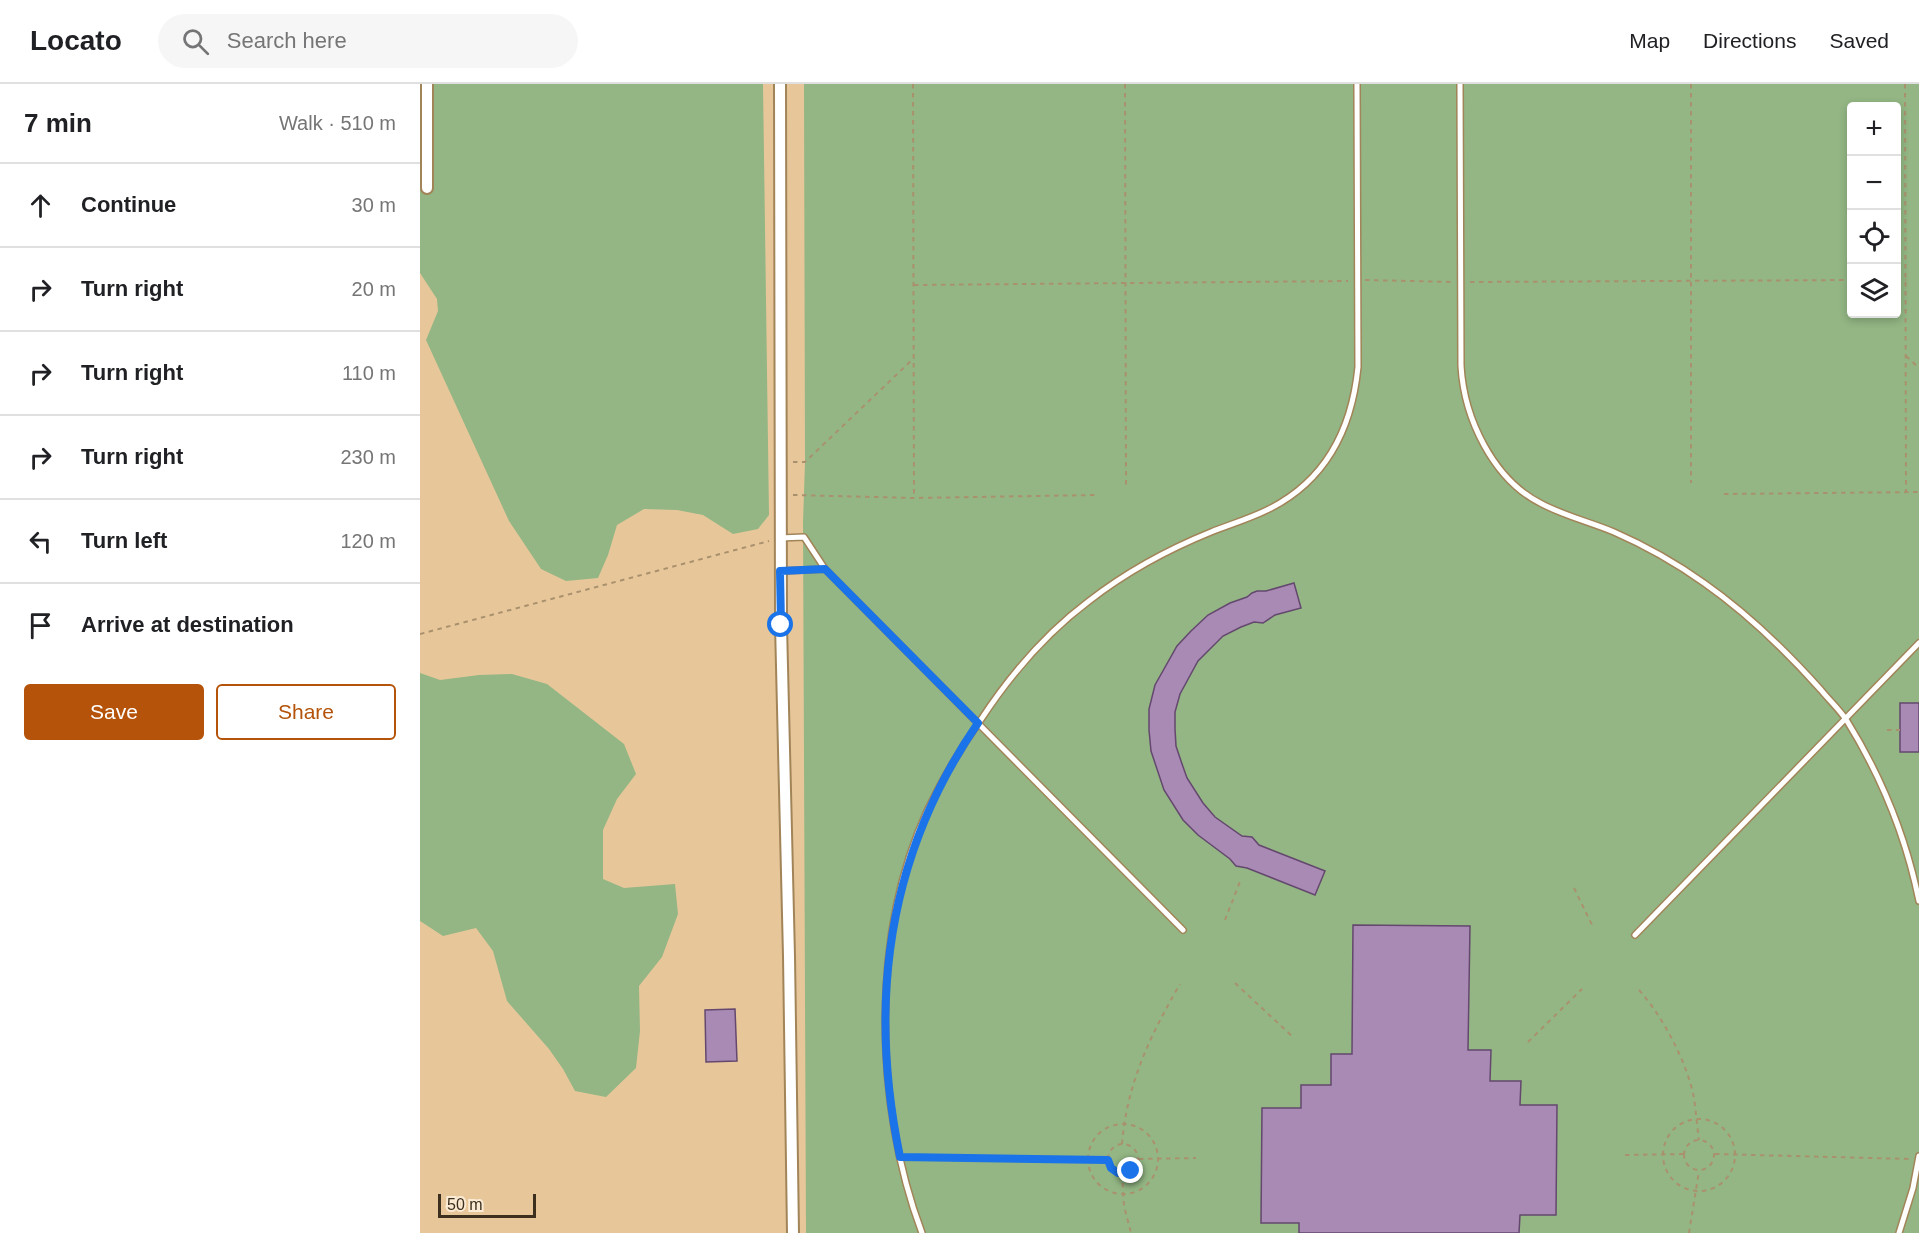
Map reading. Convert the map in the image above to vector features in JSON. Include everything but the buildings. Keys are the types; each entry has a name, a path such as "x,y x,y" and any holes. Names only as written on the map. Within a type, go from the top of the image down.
{"street":[{"path":"427,84 427,188"},
{"path":"780,84 780,571 793,1233"}],"lane":[{"path":"922,1233 900,1157 892,1119 885,1010 891,942 906,869 927,812 954,759 999,691 1047,637 1089,601 1134,571 1179,547 1274,507 1302,487 1322,466 1338,444 1356,393 1358,367 1357,84"},
{"path":"1460,84 1462,387 1477,430 1494,461 1521,490 1541,504 1615,532 1661,555 1706,584 1799,664 1846,719 1873,767 1896,819 1919,901"},
{"path":"780,538 804,537 825,569 1184,930"},
{"path":"780,571 825,569"},
{"path":"1635,935 1919,644"},
{"path":"1899,1233 1913,1188 1919,1158"}],"path":[{"path":"913,84 914,498"},
{"path":"1125,84 1126,488"},
{"path":"1691,84 1691,483"},
{"path":"1905,84 1906,492"},
{"path":"914,285 1357,280 1461,282 1847,280"},
{"path":"1901,280 1906,280"},
{"path":"1906,356 1919,368"},
{"path":"780,462 805,462 914,358"},
{"path":"1724,494 1919,492"},
{"path":"780,495 914,498 1096,495"},
{"path":"420,634 780,538"},
{"path":"1887,730 1900,730"},
{"path":"1225,920 1241,879"},
{"path":"1574,888 1592,925"},
{"path":"1235,983 1294,1038"},
{"path":"1122,1144 1134,1077 1146,1047 1180,984"},
{"path":"1528,1042 1582,989"},
{"path":"1639,990 1666,1030 1683,1063 1694,1096 1700,1140"},
{"path":"1696,1119 1706,1120 1724,1129 1730,1136 1735,1154 1734,1165 1724,1181 1706,1190 1696,1191 1686,1189 1669,1176 1664,1166 1663,1154 1669,1135 1686,1121 1696,1119"},
{"path":"1124,1123 1149,1134 1157,1150 1158,1159 1157,1168 1148,1184 1141,1190 1123,1195 1114,1194 1098,1185 1088,1169 1087,1160 1088,1150 1098,1134 1114,1124 1124,1123"},
{"path":"1700,1140 1711,1146 1715,1154 1712,1164 1699,1171 1689,1168 1683,1154 1691,1142 1700,1140"},
{"path":"1122,1144 1135,1150 1138,1159 1131,1171 1122,1174 1111,1168 1108,1160 1114,1147 1122,1144"},
{"path":"1625,1155 1683,1154"},
{"path":"1715,1154 1919,1158"},
{"path":"900,1157 1108,1160"},
{"path":"1138,1159 1196,1158"},
{"path":"1689,1233 1699,1171"},
{"path":"1122,1174 1123,1195 1131,1233"}],"green space":[{"path":"429,84 763,84 769,515 758,529 733,534 703,515 677,510 644,509 617,525 598,578 566,581 541,569 509,521 426,340 438,311 437,299 420,273 420,111"},
{"path":"804,84 1919,84 1919,1233 806,1233 803,523 805,462"},
{"path":"420,673 440,680 512,674 547,684 624,744 636,774 617,799 603,830 603,879 624,888 675,884 678,914 662,957 639,986 640,1031 636,1068 606,1097 575,1091 549,1049 507,1001 493,951 476,928 443,936 420,921"}],"route":[{"path":"781,625 780,571 825,569 978,723 954,759 927,812 906,869 891,942 885,1010 887,1066 892,1119 900,1157 1108,1160 1111,1168 1118,1173 1131,1171"}]}
